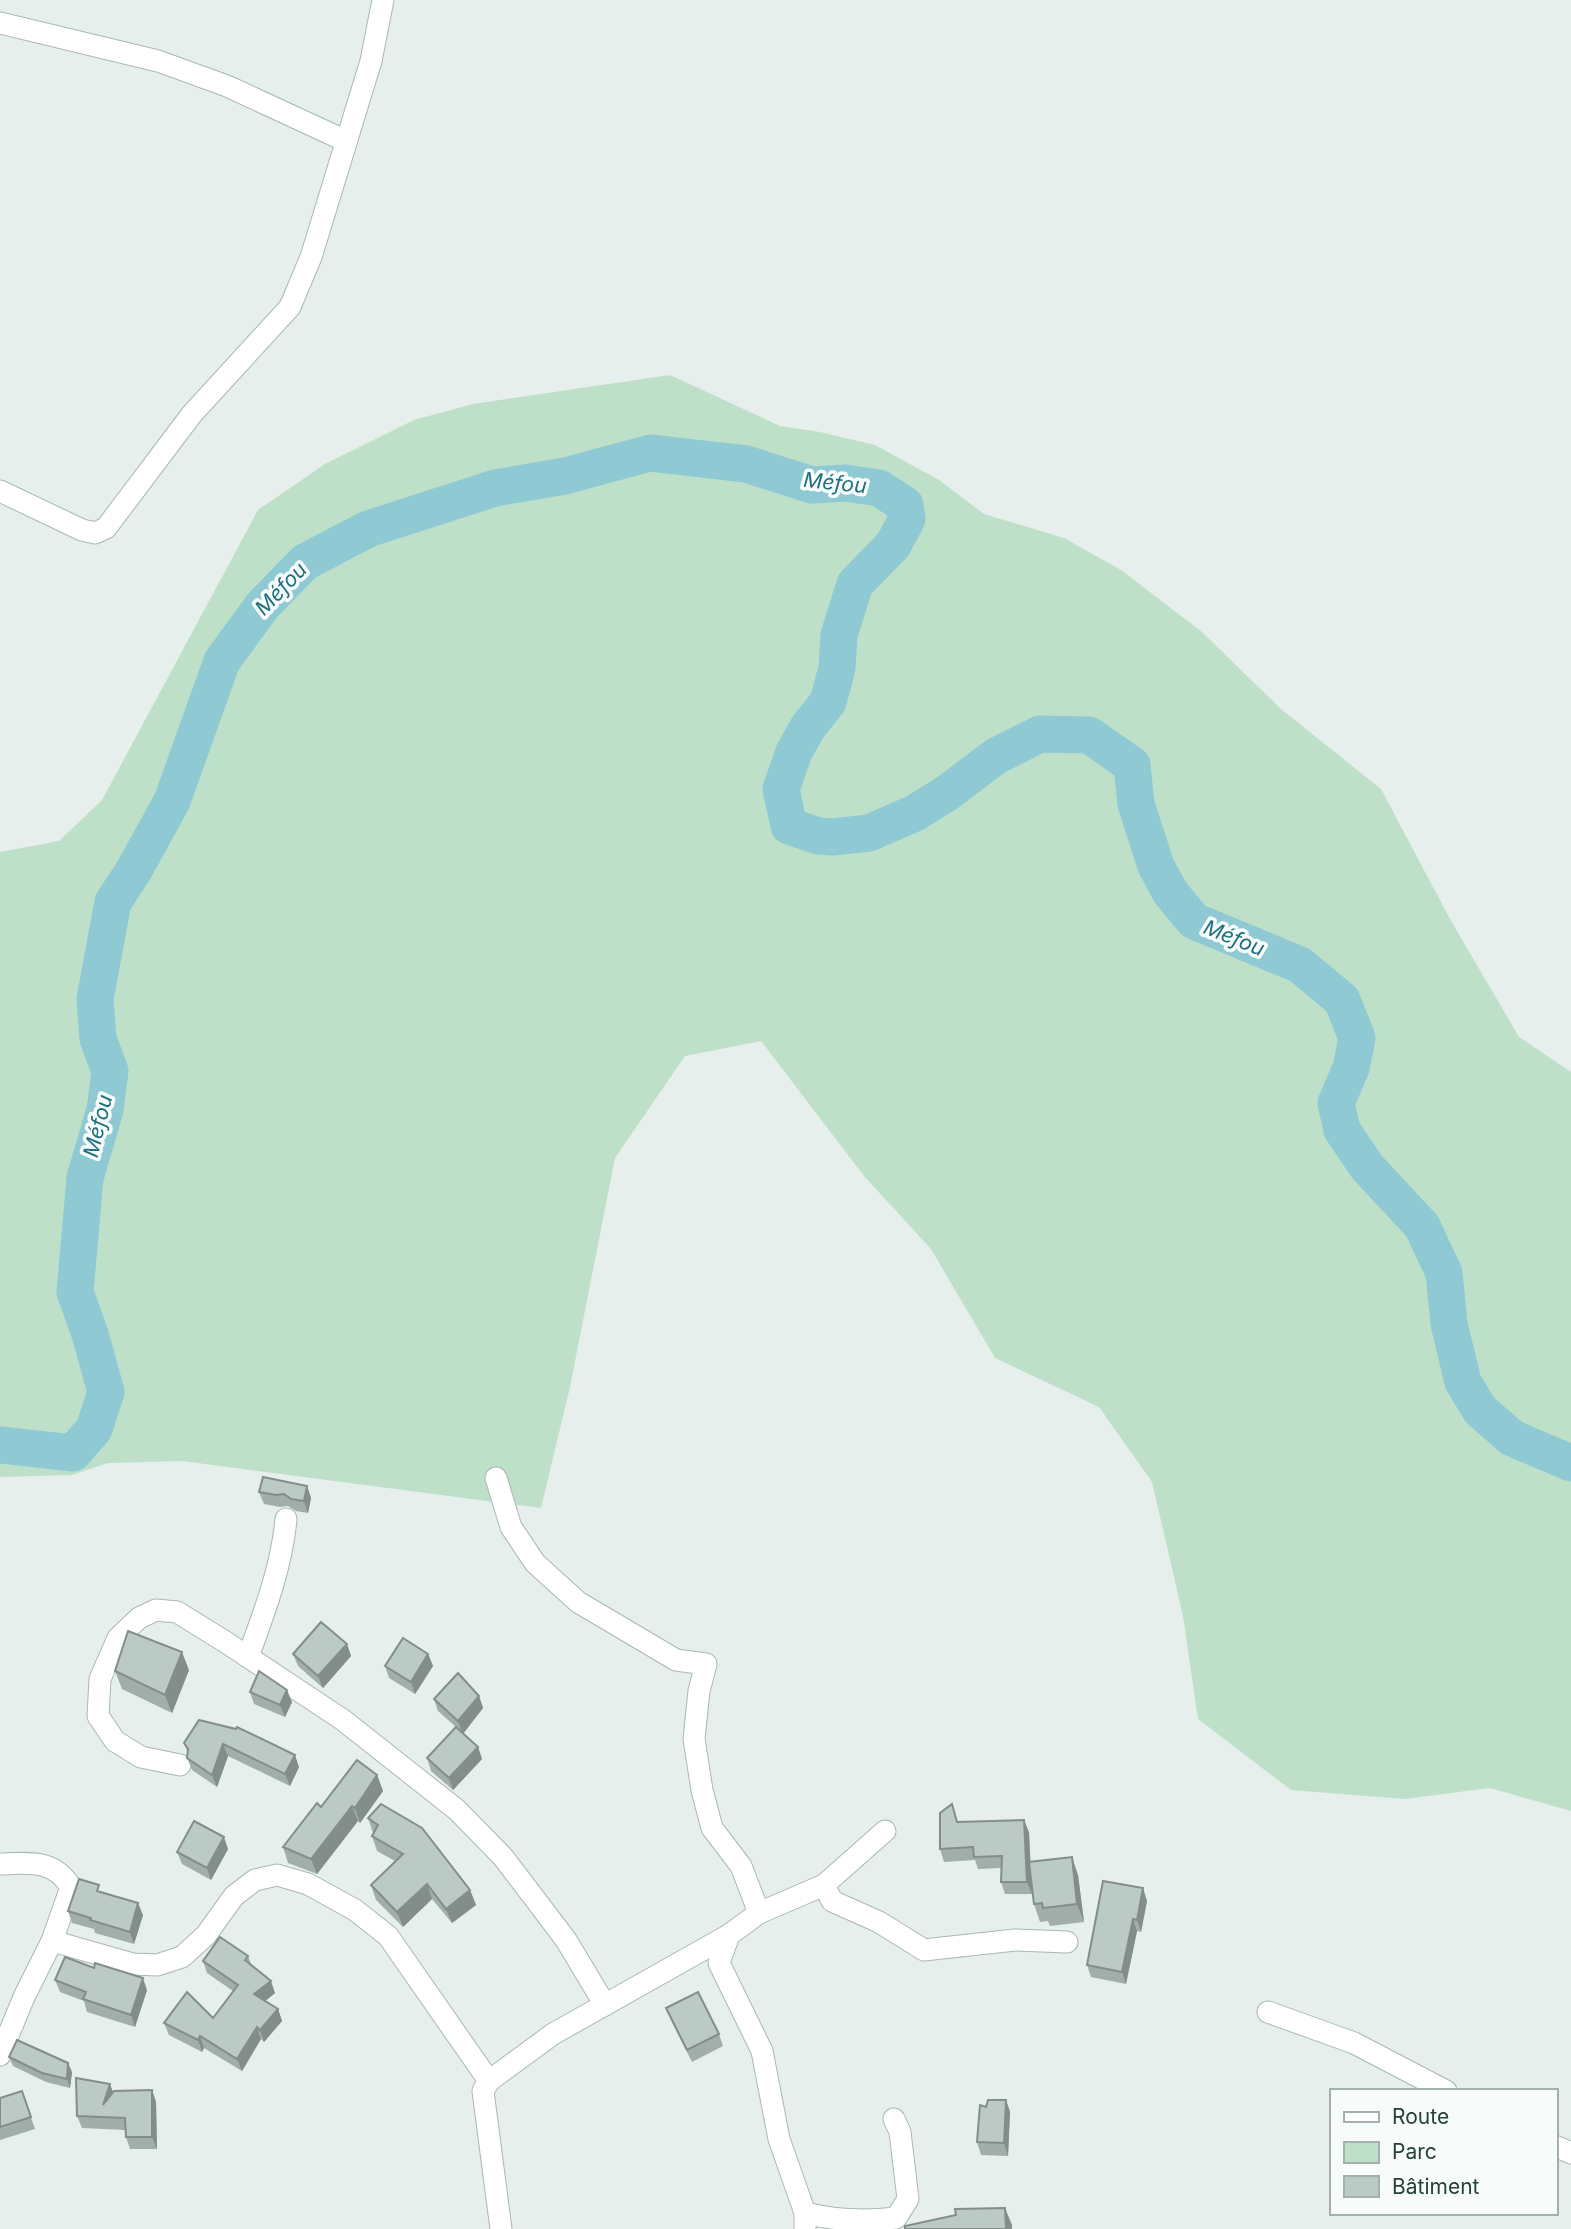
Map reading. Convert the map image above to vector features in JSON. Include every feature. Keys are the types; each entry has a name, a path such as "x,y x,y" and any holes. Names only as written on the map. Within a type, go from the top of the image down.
{"street":[{"path":"0,491 82,530 95,533 106,528 192,414 290,307 311,257 371,61 383,0"},
{"path":"0,23 158,61 227,86 346,141"},
{"path":"496,1478 511,1527 535,1563 578,1602 676,1660 706,1664 699,1690 694,1739 702,1790 712,1828 741,1866 759,1913"},
{"path":"248,1657 284,1536 286,1519"},
{"path":"180,1765 142,1757 116,1741 98,1716 100,1679 118,1639 139,1618 156,1610 177,1612 343,1720 457,1810 503,1857 566,1940 605,2005"},
{"path":"500,2229 483,2091 489,2081 554,2034 729,1936 759,1913 824,1885 885,1830"},
{"path":"0,1864 40,1863 64,1875 71,1887 52,1941 24,1997 0,2055"},
{"path":"52,1941 133,1964 157,1965 182,1957 206,1935 233,1896 255,1880 277,1875 308,1884 355,1910 388,1936 489,2081"},
{"path":"824,1885 832,1901 879,1922 924,1950 1015,1940 1067,1942"},
{"path":"729,1936 719,1963 762,2052 779,2139 806,2221 895,2218 908,2199 900,2132 894,2119"},
{"path":"1268,2012 1354,2043 1442,2089"}],"green space":[{"path":"670,375 780,426 875,445 939,480 984,514 1064,538 1121,570 1202,632 1281,709 1381,789 1450,919 1519,1037 1571,1072 1571,1811 1490,1788 1405,1799 1291,1790 1198,1719 1183,1616 1152,1482 1099,1407 995,1358 931,1249 864,1176 761,1041 685,1056 615,1158 570,1387 541,1508 182,1461 108,1463 72,1475 0,1477 0,852 59,841 102,800 258,510 325,464 414,420 473,404"}],"building":[{"path":"263,1477 307,1486 304,1501 291,1499 284,1494 259,1492"},
{"path":"321,1622 347,1644 318,1676 293,1654"},
{"path":"128,1631 182,1652 165,1695 115,1671"},
{"path":"403,1638 428,1654 411,1682 385,1666"},
{"path":"259,1671 287,1690 280,1705 250,1692"},
{"path":"458,1673 479,1696 458,1721 434,1699"},
{"path":"199,1720 236,1729 237,1727 295,1755 285,1774 223,1744 212,1775 187,1758 188,1749 184,1743"},
{"path":"456,1727 478,1747 449,1778 427,1758"},
{"path":"357,1760 377,1775 355,1808 352,1806 311,1859 283,1847 317,1803 321,1807"},
{"path":"381,1804 422,1828 470,1890 446,1909 427,1884 397,1912 371,1885 403,1854 372,1836 378,1825 368,1818"},
{"path":"952,1804 957,1822 1024,1820 1027,1882 1001,1882 1002,1856 974,1857 973,1847 940,1849 940,1813"},
{"path":"194,1821 224,1837 207,1868 177,1852"},
{"path":"1072,1857 1077,1904 1043,1908 1042,1903 1034,1904 1029,1862"},
{"path":"79,1879 99,1885 97,1891 138,1903 130,1932 68,1911"},
{"path":"1103,1881 1143,1888 1137,1920 1133,1919 1122,1972 1087,1965"},
{"path":"220,1937 248,1956 245,1960 271,1981 254,1994 278,2009 260,2030 257,2027 237,2059 200,2036 198,2040 164,2023 187,1992 213,2018 238,1985 203,1961"},
{"path":"65,1957 94,1968 95,1963 143,1978 131,2015 83,1999 86,1992 55,1980"},
{"path":"698,1992 719,2034 687,2050 666,2008"},
{"path":"17,2040 68,2063 67,2079 42,2073 9,2057"},
{"path":"76,2078 110,2084 103,2105 114,2091 152,2090 152,2137 126,2137 125,2118 77,2116"},
{"path":"22,2091 31,2117 0,2127 0,2098"},
{"path":"988,2100 1006,2100 1004,2143 977,2142 980,2105 986,2107"},
{"path":"1005,2208 1006,2229 905,2229 905,2226 956,2215 955,2209"}],"waterway":[{"name":"Méfou","path":"0,1445 73,1453 94,1429 106,1392 75,1292 85,1178 105,1110 110,1071 98,1039 95,999 113,902 172,801 222,661 263,605 305,562 368,529 495,488 565,476 650,453 746,464 812,485 845,483 879,488 905,505 907,519 893,545 855,584 839,635 837,668 828,702 808,727 794,752 781,789 789,826 818,836 869,833 915,813 996,756 1040,734 1089,735 1132,765 1136,804 1156,866 1170,892 1194,921 1300,965 1342,1000 1357,1038 1351,1068 1336,1103 1342,1130 1367,1167 1422,1226 1444,1273 1449,1324 1463,1382 1480,1410 1512,1438 1571,1463"}]}
